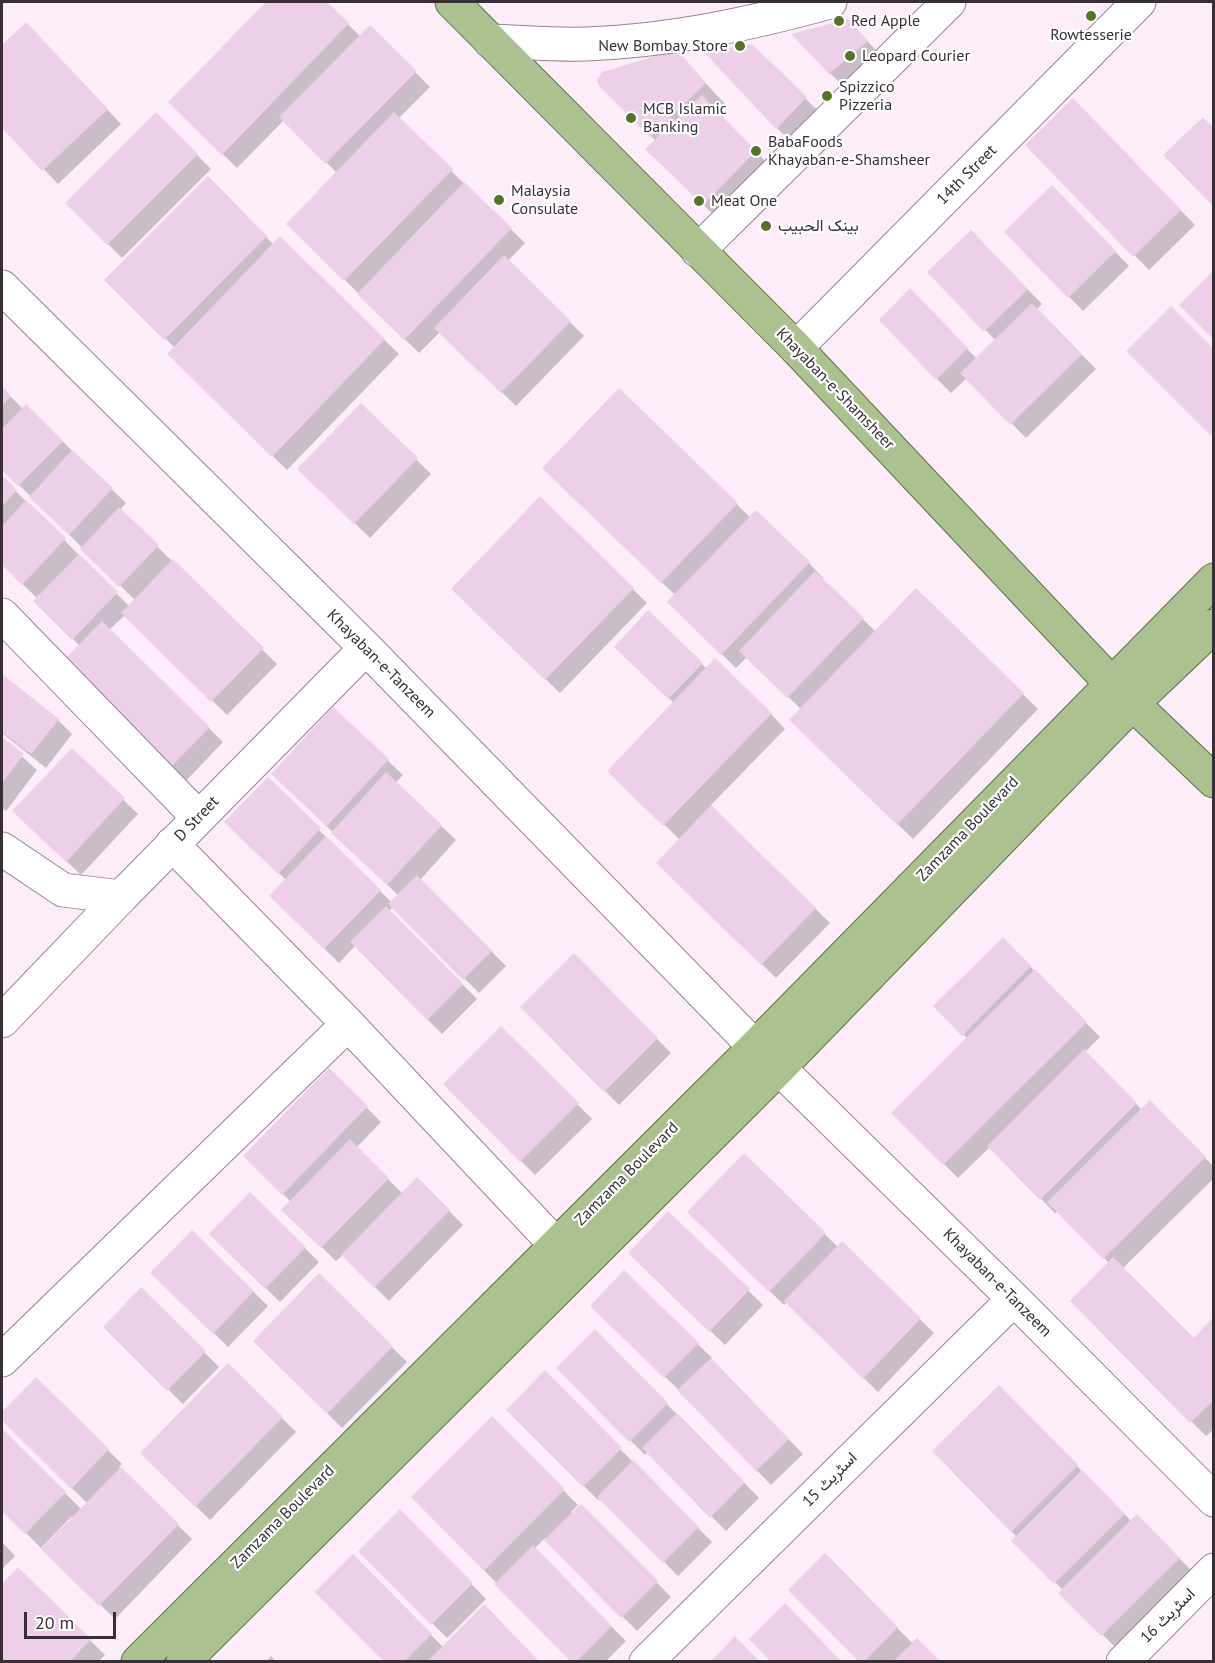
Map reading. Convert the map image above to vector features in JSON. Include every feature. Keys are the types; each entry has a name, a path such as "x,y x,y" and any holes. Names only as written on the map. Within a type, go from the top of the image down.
{"main road":[{"name":"Khayaban-e-Shamsheer","path":"452,2 796,348 1122,693 1214,781"},
{"path":"1122,693 1214,580"},
{"path":"1122,693 1214,626"},
{"name":"Zamzama Boulevard","path":"183,1662 1122,693"},
{"name":"Zamzama Boulevard","path":"138,1662 556,1245 767,1058"}],"street":[{"path":"490,41 585,44 701,33 761,11 830,2"},
{"path":"698,251 949,2"},
{"name":"14th Street","path":"796,348 1139,2"},
{"name":"Khayaban-e-Tanzeem","path":"2,287 366,648 767,1058 1014,1299 1214,1500"},
{"path":"2,615 198,817"},
{"name":"D Street","path":"2,1021 198,817 366,648"},
{"path":"172,844 348,1024 556,1245"},
{"path":"2,849 63,890 121,897"},
{"path":"2,1360 348,1024"},
{"name":"اسٹریٹ 15","path":"646,1662 1014,1299"},
{"name":"اسٹریٹ 16","path":"1123,1662 1214,1570"}],"building":[{"path":"266,2 327,2 349,23 222,155 168,102"},
{"path":"848,19 868,41 829,74 791,34"},
{"path":"26,22 108,109 42,171 2,128 2,45"},
{"path":"370,25 417,71 325,164 279,117"},
{"path":"752,44 807,97 776,129 704,52"},
{"path":"669,52 680,53 706,83 650,137 599,86 597,80 602,72"},
{"path":"702,95 756,151 703,205 645,149"},
{"path":"1073,98 1181,210 1133,257 1025,145"},
{"path":"156,112 198,154 107,245 65,203"},
{"path":"394,112 453,169 344,281 286,224"},
{"path":"1203,117 1214,128 1214,207 1163,155"},
{"path":"208,176 267,236 164,340 104,280"},
{"path":"464,182 512,228 404,340 357,294"},
{"path":"1052,185 1116,251 1068,298 1004,232"},
{"path":"971,230 1028,289 984,332 927,272"},
{"path":"280,236 385,339 272,457 167,354"},
{"path":"504,255 571,321 501,393 434,328"},
{"path":"1214,270 1214,340 1179,305"},
{"path":"910,288 968,348 936,380 879,320"},
{"path":"1032,303 1082,354 1010,425 960,373"},
{"path":"1171,306 1214,349 1214,431 1210,435 1126,351"},
{"path":"2,386 11,396 2,406"},
{"path":"619,388 738,503 661,583 542,468"},
{"path":"361,403 418,458 354,524 297,469"},
{"path":"26,404 63,441 18,486 2,470 2,429"},
{"path":"72,450 113,488 69,535 29,497"},
{"path":"2,475 17,490 2,506"},
{"path":"540,496 634,588 545,680 451,589"},
{"path":"26,500 66,538 22,585 2,565 2,526"},
{"path":"119,507 159,545 119,587 80,549"},
{"path":"756,510 810,562 721,655 667,602"},
{"path":"79,554 118,592 72,640 33,601"},
{"path":"173,559 264,648 211,702 121,613"},
{"path":"815,571 864,618 787,698 739,651"},
{"path":"916,588 1024,693 897,825 789,720"},
{"path":"648,610 703,663 668,699 614,647"},
{"path":"102,621 210,727 167,771 59,665"},
{"path":"715,658 772,713 663,826 607,771"},
{"path":"2,674 59,719 31,754 2,732"},
{"path":"333,707 389,759 327,826 271,774"},
{"path":"2,737 24,754 2,783"},
{"path":"72,748 125,798 66,862 12,811"},
{"path":"386,772 442,825 387,885 331,833"},
{"path":"268,777 321,828 278,874 224,822"},
{"path":"711,805 816,908 761,965 656,863"},
{"path":"326,836 381,890 324,949 269,896"},
{"path":"417,875 492,951 463,980 388,904"},
{"path":"386,906 463,984 427,1020 350,942"},
{"path":"1003,937 1031,966 962,1036 933,1006"},
{"path":"574,953 658,1038 604,1092 520,1007"},
{"path":"1035,969 1087,1022 943,1165 891,1113"},
{"path":"501,1026 579,1103 520,1162 443,1084"},
{"path":"1084,1049 1137,1103 1040,1200 987,1146"},
{"path":"329,1068 368,1106 282,1195 243,1156"},
{"path":"1150,1100 1206,1157 1103,1259 1047,1202"},
{"path":"350,1139 389,1178 321,1248 281,1210"},
{"path":"744,1153 826,1233 769,1292 687,1212"},
{"path":"417,1177 450,1210 374,1288 341,1255"},
{"path":"250,1192 306,1247 265,1289 209,1234"},
{"path":"668,1211 750,1289 709,1332 628,1253"},
{"path":"192,1230 254,1291 213,1334 150,1273"},
{"path":"842,1241 921,1318 863,1379 784,1301"},
{"path":"1113,1257 1194,1338 1214,1316 1214,1400 1190,1423 1070,1301"},
{"path":"624,1270 699,1343 664,1378 590,1306"},
{"path":"319,1273 393,1346 327,1414 253,1341"},
{"path":"141,1287 206,1351 167,1391 103,1327"},
{"path":"595,1329 668,1403 629,1442 556,1368"},
{"path":"711,1358 789,1439 756,1471 677,1390"},
{"path":"228,1363 283,1417 195,1507 140,1453"},
{"path":"545,1370 622,1448 583,1487 506,1410"},
{"path":"36,1377 109,1449 71,1489 2,1421 2,1412"},
{"path":"999,1385 1078,1465 1011,1532 932,1451"},
{"path":"677,1413 745,1482 710,1518 642,1448"},
{"path":"492,1416 565,1489 484,1571 411,1497"},
{"path":"2,1428 66,1492 25,1534 2,1511"},
{"path":"633,1460 699,1527 663,1563 597,1497"},
{"path":"121,1467 179,1524 99,1606 41,1549"},
{"path":"1082,1470 1125,1514 1054,1584 1011,1541"},
{"path":"581,1504 658,1581 621,1618 544,1540"},
{"path":"400,1509 473,1583 431,1625 358,1551"},
{"path":"1137,1514 1180,1558 1101,1636 1058,1593"},
{"path":"533,1545 612,1626 576,1662 571,1662 494,1584"},
{"path":"825,1553 898,1627 864,1662 859,1662 788,1590"},
{"path":"353,1554 432,1634 404,1662 384,1662 315,1592"},
{"path":"18,1567 91,1639 70,1662 2,1662 2,1584"},
{"path":"785,1603 842,1662 771,1662 749,1639"},
{"path":"484,1604 540,1662 427,1662"},
{"path":"735,1636 760,1662 710,1662"},
{"path":"917,1638 941,1662 893,1662"}],"place":[{"name":"Rowtesserie","path":"1091,16"},
{"name":"Red Apple","path":"839,21"},
{"name":"New Bombay Store","path":"740,46"},
{"name":"Leopard Courier","path":"850,56"},
{"name":"Spizzico Pizzeria","path":"827,96"},
{"name":"MCB Islamic Banking","path":"631,118"},
{"name":"BabaFoods Khayaban-e-Shamsheer","path":"756,151"},
{"name":"Malaysia Consulate","path":"499,200"},
{"name":"Meat One","path":"699,201"},
{"name":"بينک الحبيب","path":"766,226"}]}
